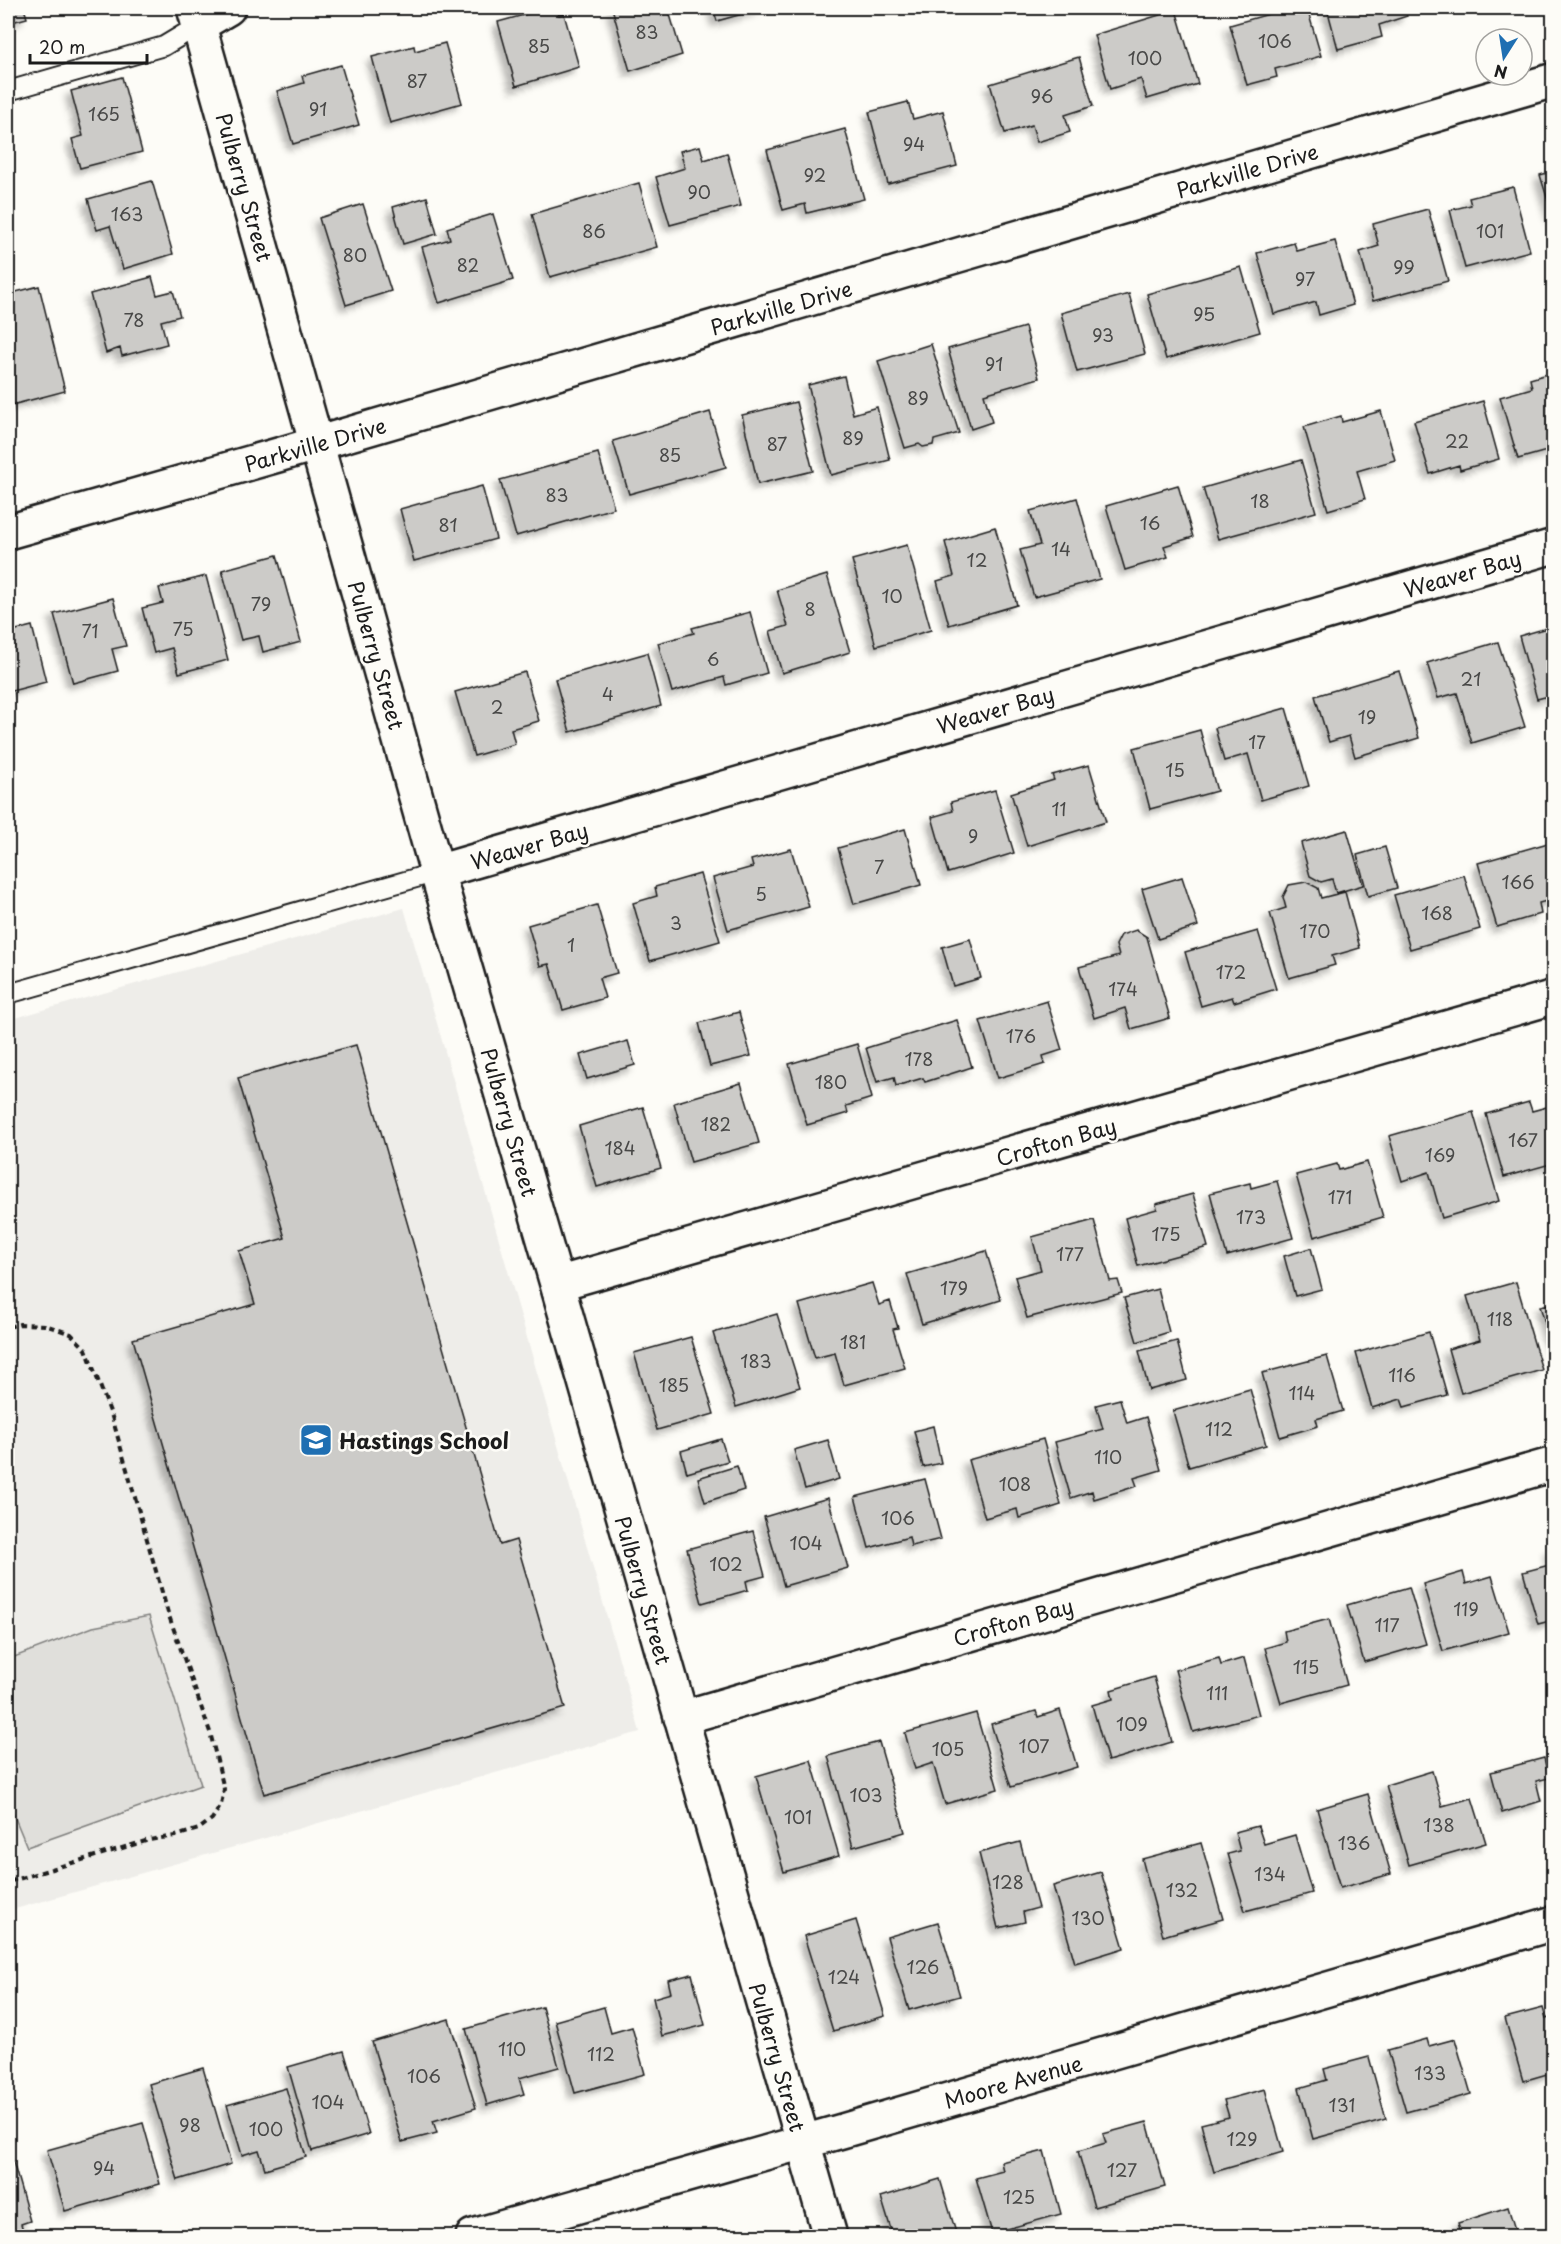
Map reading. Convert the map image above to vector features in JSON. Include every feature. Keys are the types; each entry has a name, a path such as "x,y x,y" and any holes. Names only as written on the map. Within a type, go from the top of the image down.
{"street":[{"path":"196,16 228,8"},
{"name":"Pulberry Street","path":"196,16 437,872 830,2236"},
{"name":"Parkville Drive","path":"8,532 318,444 1554,80"},
{"name":"Weaver Bay","path":"437,872 1554,546"},
{"name":"Crofton Bay","path":"557,1284 1554,997"},
{"name":"Crofton Bay","path":"681,1718 1554,1464"},
{"name":"Moore Avenue","path":"472,2236 802,2143 1554,1923"}],"lane":[{"path":"8,91 164,46 196,16"},
{"path":"8,994 437,872"}],"path":[{"path":"8,1327 20,1324 45,1325 71,1334 86,1349 112,1417 168,1613 210,1732 224,1789 221,1805 212,1819 199,1829 149,1840 8,1882"}],"shaded area":[{"path":"404,908 640,1732 8,1911 8,1020"},
{"path":"149,1616 201,1785 27,1847 8,1801 8,1676 14,1657 93,1627"}],"building":[{"path":"8,8 24,8 27,18 8,23"},
{"path":"556,8 559,15 564,14 579,67 516,86 498,22"},
{"path":"612,8 668,8 682,55 630,71"},
{"path":"713,8 764,8 717,21"},
{"path":"1290,8 1307,8 1321,56 1275,69 1277,77 1247,85 1230,25"},
{"path":"1327,8 1404,8 1407,16 1379,25 1382,37 1338,49"},
{"path":"1176,10 1198,84 1147,99 1141,79 1110,89 1094,35"},
{"path":"445,43 462,103 390,123 372,57 414,46 415,51"},
{"path":"1079,57 1093,106 1065,115 1070,132 1037,142 1032,125 1005,133 990,84"},
{"path":"341,65 359,125 293,144 277,91 304,83 302,76"},
{"path":"122,77 142,152 80,168 72,139 83,136 71,91"},
{"path":"908,102 913,119 943,111 957,166 888,184 869,112"},
{"path":"845,129 864,199 807,213 805,204 783,210 767,150"},
{"path":"700,146 704,160 727,153 741,206 670,225 656,177 685,168 680,151"},
{"path":"1554,171 1554,220 1540,175"},
{"path":"152,181 173,254 123,269 110,226 97,230 88,199"},
{"path":"639,183 657,247 550,277 532,214"},
{"path":"1513,187 1530,251 1465,268 1450,210 1471,205 1469,198"},
{"path":"427,197 437,234 403,244 393,207"},
{"path":"363,204 391,291 346,305 319,218"},
{"path":"1428,209 1448,281 1373,301 1360,252 1379,246 1373,224"},
{"path":"493,214 513,280 439,303 422,247 450,239 447,228"},
{"path":"1335,241 1353,305 1319,315 1316,302 1274,314 1257,253 1294,243 1297,251"},
{"path":"1241,267 1260,332 1166,359 1147,294"},
{"path":"152,277 157,295 173,291 180,316 161,321 167,344 122,356 120,348 106,353 90,294"},
{"path":"39,286 65,391 8,406 8,294"},
{"path":"1129,294 1145,354 1077,372 1061,313"},
{"path":"1025,327 1039,378 984,394 992,422 971,429 948,349"},
{"path":"931,344 959,433 934,440 933,445 923,447 919,444 905,448 878,361"},
{"path":"1554,372 1554,449 1518,459 1500,397 1532,388 1530,379"},
{"path":"844,376 853,414 877,407 890,460 831,475 808,385"},
{"path":"1483,401 1499,459 1460,470 1459,465 1430,474 1414,421"},
{"path":"796,402 813,471 758,484 742,415"},
{"path":"1381,411 1395,460 1357,471 1365,499 1328,510 1304,427 1341,416 1342,422"},
{"path":"710,412 726,467 629,494 613,441"},
{"path":"598,453 614,508 516,536 500,480"},
{"path":"1301,460 1316,512 1218,539 1203,488"},
{"path":"1178,485 1193,537 1164,546 1168,557 1125,570 1106,506"},
{"path":"482,486 496,539 414,561 400,509"},
{"path":"1077,498 1100,579 1034,597 1020,550 1040,545 1030,511"},
{"path":"995,527 1017,605 949,625 937,581 954,576 945,542"},
{"path":"907,545 931,630 876,646 852,560"},
{"path":"277,555 301,642 263,652 259,636 241,640 222,570"},
{"path":"827,575 850,652 782,673 770,631 788,626 777,590"},
{"path":"206,576 228,660 179,673 172,648 154,653 142,608 163,603 159,588"},
{"path":"113,598 126,646 112,649 118,671 73,683 54,614"},
{"path":"750,612 767,673 726,685 724,677 672,692 658,643 694,633 692,628"},
{"path":"32,626 46,682 8,692 8,632"},
{"path":"1554,626 1554,698 1552,695 1537,699 1519,636"},
{"path":"1498,642 1525,727 1472,743 1457,693 1438,698 1427,663"},
{"path":"647,653 661,706 570,732 555,679"},
{"path":"1399,671 1419,738 1355,757 1349,736 1329,742 1315,696"},
{"path":"525,672 539,721 511,729 515,744 474,756 455,692"},
{"path":"1286,708 1309,786 1261,800 1248,754 1224,761 1215,728"},
{"path":"1200,730 1217,791 1150,809 1134,748"},
{"path":"1089,765 1106,822 1027,846 1011,793 1054,780 1052,775"},
{"path":"995,790 1014,853 948,873 932,817 953,811 951,802"},
{"path":"905,829 921,885 854,904 838,848"},
{"path":"1347,830 1363,885 1336,893 1332,879 1321,882 1310,876 1301,843"},
{"path":"1548,843 1554,860 1554,899 1539,903 1541,914 1497,927 1478,863"},
{"path":"1385,847 1397,888 1368,896 1357,855"},
{"path":"791,849 809,907 728,930 713,878 753,867 751,860"},
{"path":"700,874 720,941 650,961 633,903 657,896 655,887"},
{"path":"1464,875 1480,929 1410,949 1394,895"},
{"path":"1182,877 1198,926 1158,939 1142,889"},
{"path":"1306,882 1318,888 1321,898 1345,892 1360,948 1332,956 1335,965 1289,978 1270,913 1286,908 1283,897 1289,885"},
{"path":"597,905 617,973 599,978 605,998 563,1010 549,964 540,966 528,925"},
{"path":"1136,930 1147,937 1170,1018 1131,1029 1125,1008 1094,1018 1079,967 1119,956 1116,945 1121,935"},
{"path":"1258,931 1276,989 1234,1002 1232,997 1201,1006 1185,952"},
{"path":"970,939 981,978 953,986 942,947"},
{"path":"1047,1001 1062,1050 1043,1056 1045,1064 998,1078 980,1021"},
{"path":"739,1012 751,1056 710,1066 699,1023"},
{"path":"957,1020 972,1067 925,1082 923,1078 896,1086 894,1077 877,1082 866,1048"},
{"path":"628,1041 635,1065 587,1079 580,1055"},
{"path":"857,1044 872,1098 846,1106 848,1113 807,1125 789,1064"},
{"name":"Hastings School","path":"356,1045 500,1545 516,1540 565,1708 264,1794 133,1339 255,1304 239,1251 285,1238 238,1078"},
{"path":"741,1083 759,1143 691,1162 674,1103"},
{"path":"1529,1102 1532,1111 1554,1105 1554,1163 1504,1177 1486,1114"},
{"path":"643,1107 661,1168 597,1187 579,1126"},
{"path":"1473,1112 1499,1201 1442,1218 1429,1172 1402,1181 1389,1136"},
{"path":"1367,1162 1383,1217 1314,1237 1296,1175 1337,1164 1339,1170"},
{"path":"1277,1181 1293,1238 1227,1256 1210,1193 1250,1183 1251,1188"},
{"path":"1193,1194 1208,1247 1138,1266 1125,1218 1157,1209 1156,1204"},
{"path":"1094,1220 1110,1281 1118,1280 1122,1293 1027,1318 1015,1277 1041,1270 1032,1237"},
{"path":"1311,1248 1322,1289 1295,1296 1284,1256"},
{"path":"986,1251 1001,1300 922,1324 907,1274"},
{"path":"1516,1282 1542,1370 1461,1393 1448,1349 1480,1340 1467,1296"},
{"path":"872,1283 879,1305 890,1301 898,1328 893,1329 905,1368 844,1385 835,1353 815,1358 799,1304"},
{"path":"1158,1289 1169,1332 1137,1342 1124,1298"},
{"path":"1554,1303 1554,1353 1540,1306"},
{"path":"777,1314 800,1387 736,1407 713,1333"},
{"path":"1429,1332 1447,1395 1404,1407 1401,1399 1372,1408 1356,1353"},
{"path":"691,1337 714,1414 657,1430 634,1353"},
{"path":"1177,1341 1187,1380 1149,1390 1139,1351"},
{"path":"1327,1356 1343,1411 1316,1419 1318,1426 1280,1437 1262,1373"},
{"path":"1250,1389 1266,1445 1189,1467 1173,1411"},
{"path":"1120,1399 1127,1423 1146,1417 1161,1470 1134,1478 1137,1486 1094,1499 1092,1491 1071,1498 1055,1442 1103,1429 1096,1405"},
{"path":"933,1426 941,1463 923,1467 914,1431"},
{"path":"721,1439 728,1461 687,1473 681,1451"},
{"path":"1043,1439 1061,1505 1019,1518 1017,1509 985,1518 968,1460"},
{"path":"828,1440 839,1479 805,1489 794,1450"},
{"path":"737,1466 744,1490 705,1502 698,1478"},
{"path":"925,1479 941,1539 911,1546 909,1537 869,1548 855,1497"},
{"path":"828,1498 848,1568 784,1586 764,1517"},
{"path":"753,1531 765,1576 746,1581 748,1590 702,1603 687,1549"},
{"path":"1554,1548 1554,1620 1538,1624 1523,1572 1553,1564 1549,1549"},
{"path":"1463,1572 1466,1584 1492,1576 1509,1632 1443,1651 1423,1584"},
{"path":"1409,1587 1426,1644 1364,1662 1347,1605"},
{"path":"1329,1619 1347,1685 1281,1703 1265,1648 1286,1642 1284,1631"},
{"path":"1219,1658 1221,1665 1244,1658 1259,1715 1193,1732 1175,1670"},
{"path":"1154,1677 1172,1742 1108,1761 1092,1705 1113,1699 1111,1690"},
{"path":"1060,1710 1077,1767 1011,1787 991,1724 1036,1711 1038,1717"},
{"path":"976,1713 998,1789 945,1804 933,1763 915,1769 905,1733"},
{"path":"879,1742 905,1832 853,1847 828,1756"},
{"path":"1544,1758 1549,1778 1536,1781 1541,1801 1502,1813 1491,1772"},
{"path":"811,1760 839,1856 784,1872 756,1776"},
{"path":"1432,1771 1442,1806 1472,1798 1486,1843 1409,1865 1386,1785"},
{"path":"1368,1794 1391,1874 1340,1888 1317,1809"},
{"path":"1258,1826 1264,1844 1295,1835 1312,1893 1245,1911 1228,1854 1240,1851 1235,1832"},
{"path":"1020,1842 1038,1908 1023,1912 1025,1922 998,1928 979,1853"},
{"path":"1201,1843 1223,1919 1163,1936 1142,1859"},
{"path":"1101,1872 1124,1948 1075,1963 1053,1886"},
{"path":"856,1920 885,2016 833,2031 804,1936"},
{"path":"938,1922 960,1996 909,2010 887,1937"},
{"path":"692,1974 705,2025 662,2036 653,1998 671,1993 668,1980"},
{"path":"542,2007 559,2067 519,2078 524,2094 487,2105 466,2029"},
{"path":"604,2007 611,2033 632,2027 645,2074 575,2093 555,2021"},
{"path":"1543,2008 1546,2018 1554,2015 1554,2072 1523,2081 1505,2018"},
{"path":"449,2019 476,2108 433,2121 437,2133 402,2142 372,2042"},
{"path":"1427,2039 1429,2046 1455,2039 1471,2094 1406,2112 1388,2050"},
{"path":"344,2051 369,2134 312,2151 288,2067"},
{"path":"1369,2057 1386,2119 1313,2139 1299,2088 1327,2080 1324,2069"},
{"path":"203,2068 231,2164 178,2180 149,2084"},
{"path":"286,2088 306,2157 265,2169 259,2150 242,2155 227,2105"},
{"path":"1265,2089 1283,2152 1214,2172 1201,2124 1229,2117 1224,2100"},
{"path":"1147,2122 1165,2187 1094,2207 1078,2151 1106,2143 1103,2134"},
{"path":"143,2123 160,2184 65,2211 47,2150"},
{"path":"1044,2151 1061,2214 992,2233 976,2178 1003,2171 1001,2162"},
{"path":"12,2158 30,2221 21,2224 25,2236 8,2236 8,2159"},
{"path":"940,2179 957,2236 893,2236 881,2197"},
{"path":"1508,2207 1517,2236 1462,2236 1458,2223"}],"place":[{"name":"Hastings School","path":"316,1440"}]}
